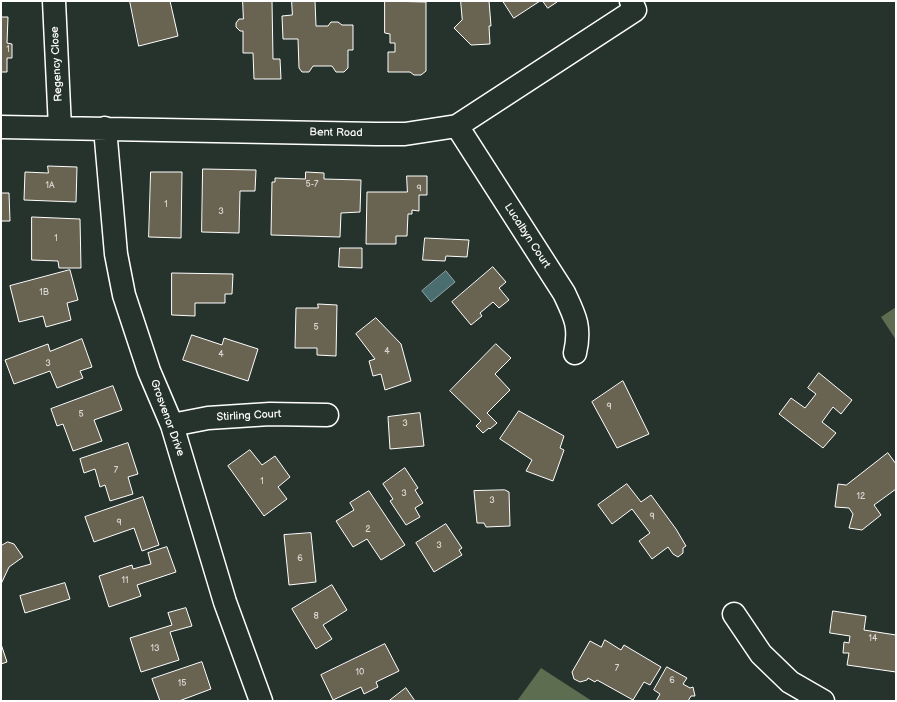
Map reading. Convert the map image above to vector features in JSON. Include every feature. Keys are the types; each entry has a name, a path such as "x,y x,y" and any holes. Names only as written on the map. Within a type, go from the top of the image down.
{"street":[{"name":"Regency Close","path":"54,1 60,128"},
{"name":"Bent Road","path":"1,127 390,134 422,132 456,126 633,6"},
{"name":"Lucalbyn Court","path":"456,126 564,293 575,316 579,337 575,353"},
{"name":"Grosvenor Drive","path":"105,128 116,254 124,295 149,371 172,425 225,602 261,701"},
{"name":"Stirling Court","path":"172,425 208,418 270,414 327,415"},
{"path":"734,614 760,654 790,682 823,701"}],"green space":[{"path":"896,307 896,340 881,317"},
{"path":"541,668 592,701 517,701"}],"water":[{"path":"446,271 455,282 431,302 422,291"}],"building":[{"path":"130,1 170,1 178,36 139,46"},
{"path":"243,1 272,1 273,59 280,59 281,79 254,79 253,53 243,53 243,31 240,31 236,27 236,23 239,19 243,19"},
{"path":"292,1 315,1 316,26 328,26 331,22 338,22 342,25 353,25 353,50 348,50 348,68 344,72 336,72 332,66 313,66 309,72 302,72 299,68 298,39 283,39 282,16 292,15"},
{"path":"385,1 426,2 426,71 421,75 414,75 410,72 388,72 388,52 395,52 395,43 390,43 390,34 385,33"},
{"path":"461,1 489,1 491,26 489,26 490,44 471,45 454,28 462,20"},
{"path":"503,1 540,1 514,18"},
{"path":"543,1 556,1 557,2 548,8"},
{"path":"1,17 8,17 7,43 12,44 12,58 7,58 7,72 1,72"},
{"path":"48,166 77,167 76,202 24,200 25,172 48,173"},
{"path":"203,169 256,170 255,191 240,191 239,233 202,232"},
{"path":"151,172 182,172 181,238 149,237"},
{"path":"306,172 324,173 324,179 361,180 360,212 341,213 340,237 271,235 272,182 275,182 275,178 305,179"},
{"path":"407,176 427,176 427,195 419,195 419,211 412,210 412,214 408,214 407,236 396,236 396,244 366,244 367,192 407,192"},
{"path":"1,193 9,193 10,221 1,221"},
{"path":"32,217 80,219 81,268 59,268 58,261 32,260"},
{"path":"425,238 469,240 467,257 446,256 445,261 423,260"},
{"path":"340,248 362,248 362,268 339,267"},
{"path":"493,267 506,282 499,288 509,300 499,308 493,302 480,313 482,316 471,325 452,302"},
{"path":"70,270 78,300 67,303 71,320 46,327 43,316 19,322 10,286"},
{"path":"172,273 233,274 232,294 225,294 225,303 195,303 195,316 172,315"},
{"path":"318,304 337,305 336,356 317,355 317,348 295,348 296,308 318,308"},
{"path":"376,318 401,344 411,381 385,390 381,374 373,376 369,361 375,359 356,334"},
{"path":"192,335 222,345 224,338 258,349 248,381 183,360"},
{"path":"82,339 92,367 80,371 83,378 57,388 50,371 14,384 5,360 48,344 50,351"},
{"path":"496,344 511,358 495,374 510,390 487,413 497,423 483,433 476,426 481,421 450,391"},
{"path":"819,373 852,400 841,414 833,407 822,422 836,433 823,448 779,414 791,398 805,408 816,394 808,388"},
{"path":"623,381 649,434 617,448 592,402"},
{"path":"113,386 122,410 94,420 102,441 73,451 63,424 57,426 51,409"},
{"path":"519,411 564,436 560,448 564,450 553,481 526,471 532,460 500,439"},
{"path":"420,413 424,446 390,449 388,417"},
{"path":"128,443 138,474 128,477 133,494 110,501 105,485 100,487 95,469 84,473 80,459"},
{"path":"250,450 262,465 275,456 290,477 278,487 287,499 264,516 228,466"},
{"path":"888,453 896,464 896,489 874,505 881,515 862,530 849,528 853,514 849,508 835,507 838,484 846,485"},
{"path":"405,468 418,488 415,490 423,503 415,508 420,517 406,525 390,501 393,499 383,484"},
{"path":"627,484 641,502 651,495 676,529 686,546 683,548 683,553 678,557 673,554 668,547 652,559 639,541 650,533 632,509 612,524 598,505"},
{"path":"505,490 509,492 510,526 486,527 484,523 477,523 474,491"},
{"path":"369,491 405,545 381,560 367,539 353,547 336,521 354,510 350,503"},
{"path":"143,497 159,545 142,551 134,528 94,542 85,517"},
{"path":"446,524 462,548 459,550 462,555 434,572 416,543"},
{"path":"311,533 316,582 289,585 284,535"},
{"path":"8,542 14,544 23,557 9,567 1,584 1,546"},
{"path":"167,547 176,572 137,585 141,596 109,607 99,576 132,565 133,569 151,564 148,553"},
{"path":"65,583 70,599 25,613 20,596"},
{"path":"332,585 347,610 323,625 332,639 316,649 292,609"},
{"path":"186,608 192,626 170,632 179,660 141,672 130,638 172,625 168,613"},
{"path":"833,611 866,616 864,630 896,635 896,672 847,665 849,653 843,653 844,642 849,643 850,636 830,633"},
{"path":"605,640 621,650 624,645 661,667 650,685 644,682 633,700 597,680 595,682 588,678 587,680 580,682 574,679 572,672 590,641 601,647"},
{"path":"1,644 7,662 1,664"},
{"path":"385,644 399,671 376,682 378,687 364,694 361,687 333,700 321,675"},
{"path":"202,662 211,689 179,701 160,701 152,679"},
{"path":"667,667 687,678 683,684 690,688 693,687 695,696 691,696 688,701 656,701 660,694 654,690"},
{"path":"406,688 415,701 389,701"}]}
